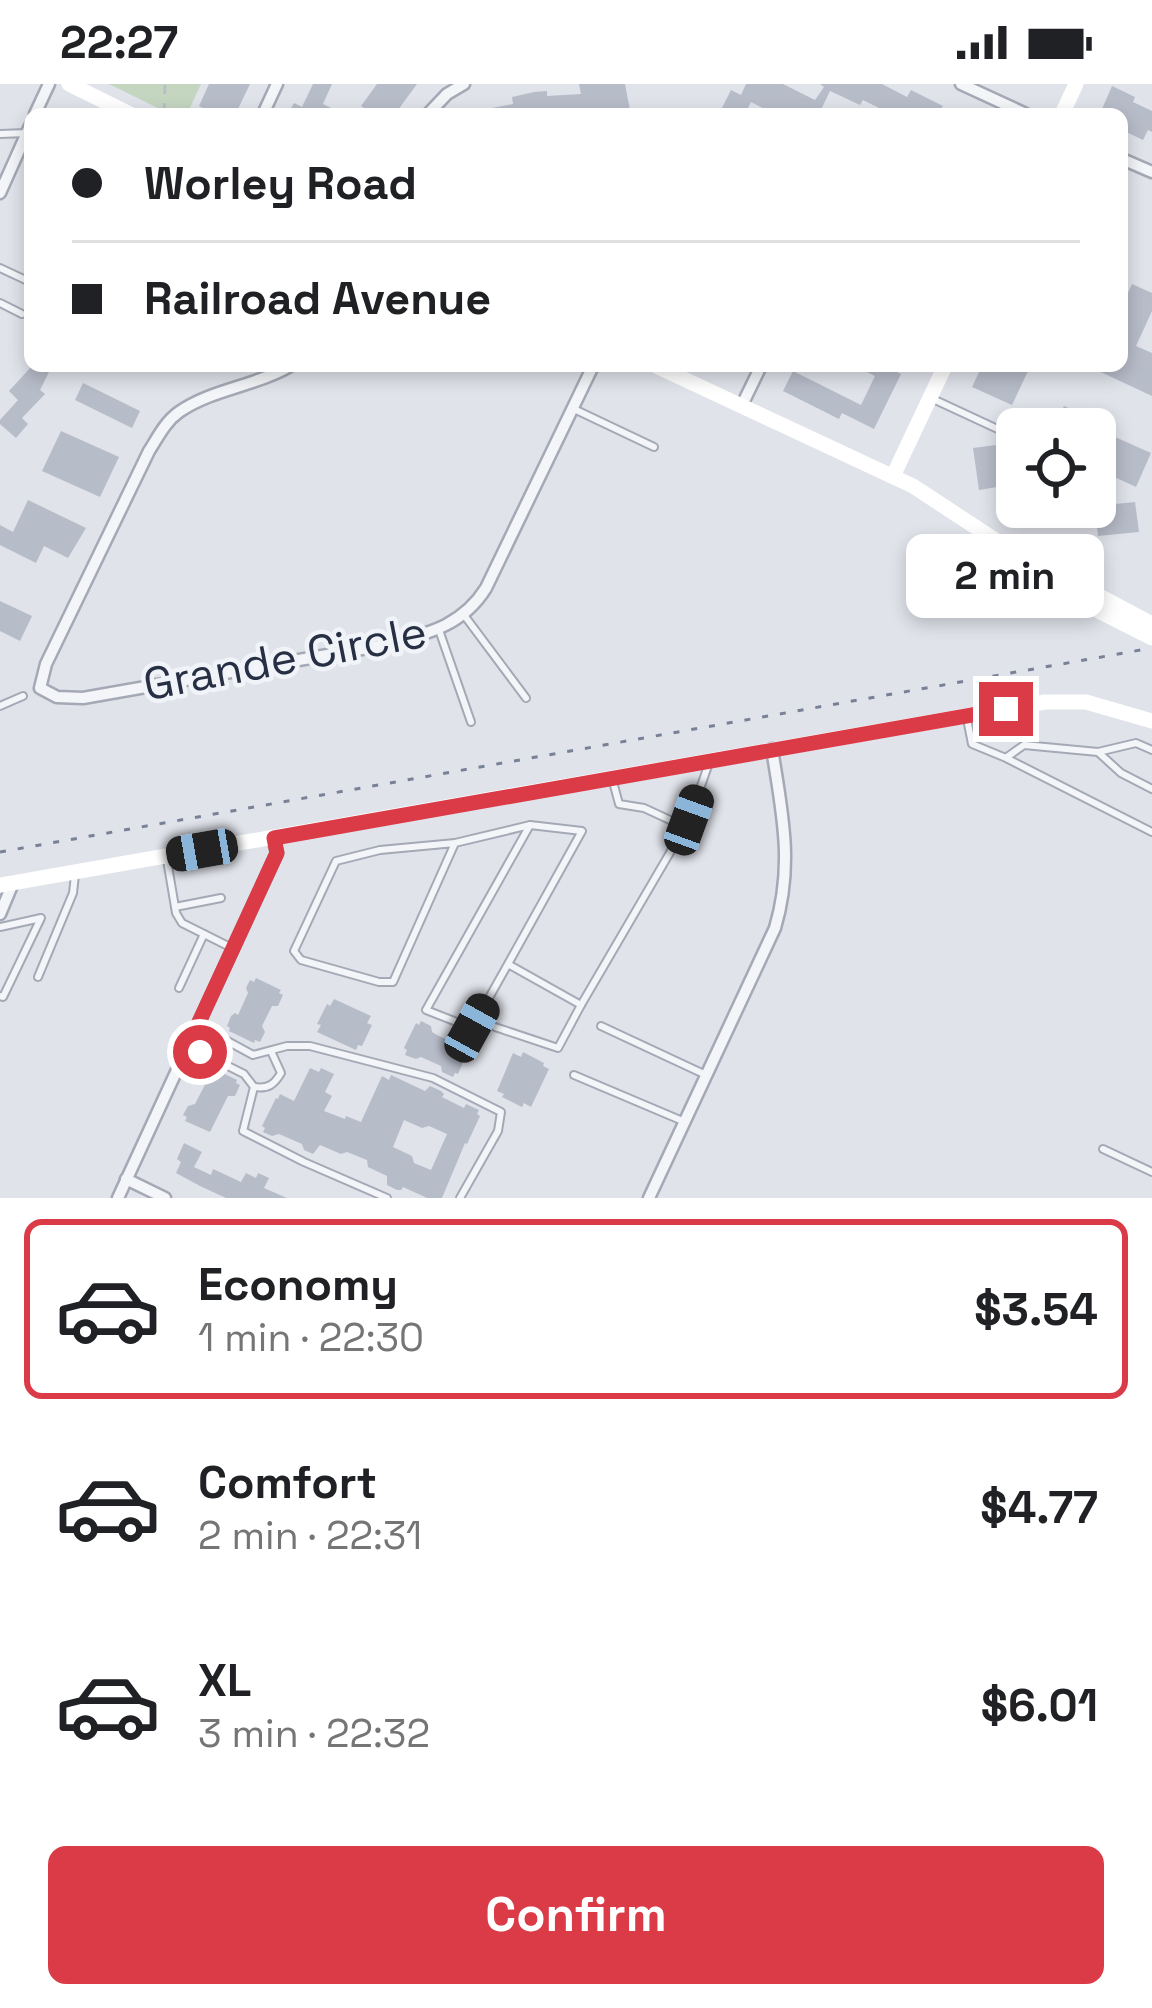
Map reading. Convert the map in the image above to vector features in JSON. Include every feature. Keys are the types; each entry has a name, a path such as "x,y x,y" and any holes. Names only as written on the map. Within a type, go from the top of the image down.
{"main road":[{"path":"69,84 118,108"},
{"path":"669,372 913,486 1062,584 1069,596 1152,638"},
{"path":"893,476 942,372"},
{"path":"1062,584 1079,585 1152,624"},
{"path":"7,884 1068,700 1152,721"}],"street":[{"path":"433,108 464,84"},
{"path":"961,84 1013,108"},
{"path":"0,193 24,138"},
{"path":"23,696 40,688 46,664 165,426 201,401 280,372"},
{"name":"Grande Circle","path":"40,688 57,697 83,698 390,644 439,630 464,615 486,588 590,372"},
{"path":"742,405 758,372"},
{"path":"649,1198 775,928 783,901 786,826 772,749"},
{"path":"118,1198 277,853 274,838"},
{"path":"0,914 7,884"},
{"path":"127,1179 164,1198"}],"lane":[{"path":"0,303 22,314"},
{"path":"930,397 996,428"},
{"path":"574,409 654,447"},
{"path":"464,615 526,698"},
{"path":"439,630 471,722"},
{"path":"0,706 23,696"},
{"path":"966,716 972,744 1152,832"},
{"path":"1006,758 1024,745 1098,752 1136,743 1152,750"},
{"path":"1098,752 1121,773 1152,789"},
{"path":"495,1027 558,1048 685,827 711,760"},
{"path":"612,778 619,804 644,808 685,827"},
{"path":"455,843 393,982 301,960 294,951 336,862 380,850 455,843 530,825 582,831 472,1028 426,1010 530,825"},
{"path":"166,856 182,923 234,949"},
{"path":"38,977 73,893 75,872"},
{"path":"175,907 221,898"},
{"path":"0,927 41,918 0,996"},
{"path":"179,988 204,934"},
{"path":"508,964 581,1005"},
{"path":"198,1025 253,1055 310,1046 433,1078 500,1112 497,1131 460,1198"},
{"path":"601,1026 706,1076"},
{"path":"188,1046 244,1074 254,1087 266,1088 281,1072 271,1051"},
{"path":"574,1075 685,1122"},
{"path":"254,1087 242,1131 387,1198"},
{"path":"1103,1149 1152,1172"}],"green space":[{"path":"109,84 201,84 190,108 158,108"}],"building":[{"path":"209,84 250,84 238,108 199,106"},
{"path":"313,84 332,84 323,104 331,108 291,108 294,103 302,107"},
{"path":"377,84 417,84 399,108 361,106"},
{"path":"579,84 625,84 630,108 492,108 513,104 512,97 534,92 581,94"},
{"path":"746,84 783,84 815,100 824,87 820,84 882,84 907,97 911,90 943,106 879,108 830,91 822,108 762,108 751,102 748,108 722,108 731,90 741,95"},
{"path":"1112,86 1135,97 1133,102 1152,111 1152,132 1148,130 1143,140 1128,133 1128,108 1102,108"},
{"path":"1132,284 1152,293 1152,311 1136,346 1152,353 1152,396 1101,372 1128,372"},
{"path":"26,372 49,372 40,390 45,394 22,418 28,424 16,438 0,424 18,400 9,391"},
{"path":"795,372 861,405 875,376 867,372 901,374 874,429 842,413 839,419 783,391"},
{"path":"979,372 1028,372 1012,405 972,387"},
{"path":"83,383 140,411 132,428 75,400"},
{"path":"61,431 119,457 100,497 42,471"},
{"path":"1116,437 1151,453 1136,487 1116,478"},
{"path":"996,445 996,487 979,490 973,448"},
{"path":"28,500 86,528 68,558 44,546 36,563 0,545 0,525 13,532"},
{"path":"1135,502 1139,532 1098,536 1097,528 1116,528 1116,504"},
{"path":"0,601 32,616 20,641 0,631"},
{"path":"256,978 283,995 262,1026 265,1032 260,1042 254,1043 227,1026 231,1016 238,1015 250,980"},
{"path":"334,999 371,1016 367,1023 372,1025 356,1050 317,1032 327,1004"},
{"path":"421,1021 437,1035 468,1044 458,1074 453,1077 442,1072 441,1066 405,1055 404,1048"},
{"path":"523,1052 549,1069 531,1107 524,1103 522,1107 497,1091 513,1053 521,1057"},
{"path":"310,1068 319,1072 321,1068 334,1074 325,1092 332,1096 324,1111 345,1119 361,1122 382,1076 389,1080 391,1075 425,1091 430,1086 441,1091 442,1097 464,1108 466,1104 479,1110 480,1116 442,1198 427,1198 387,1185 387,1176 368,1167 367,1160 320,1145 313,1154 302,1144 263,1132 280,1094 294,1101","holes":["404,1120 447,1134 431,1170 393,1147"]},
{"path":"207,1069 240,1085 235,1096 228,1096 210,1132 185,1121 183,1115 195,1104"},
{"path":"184,1143 202,1152 194,1167 211,1175 213,1169 241,1182 246,1173 256,1178 258,1173 269,1178 264,1188 287,1198 226,1198 200,1186 176,1173"}],"railway":[{"path":"0,852 1152,648"}],"route":[{"path":"200,1052 188,1046 277,853 274,838 1006,709"}]}
